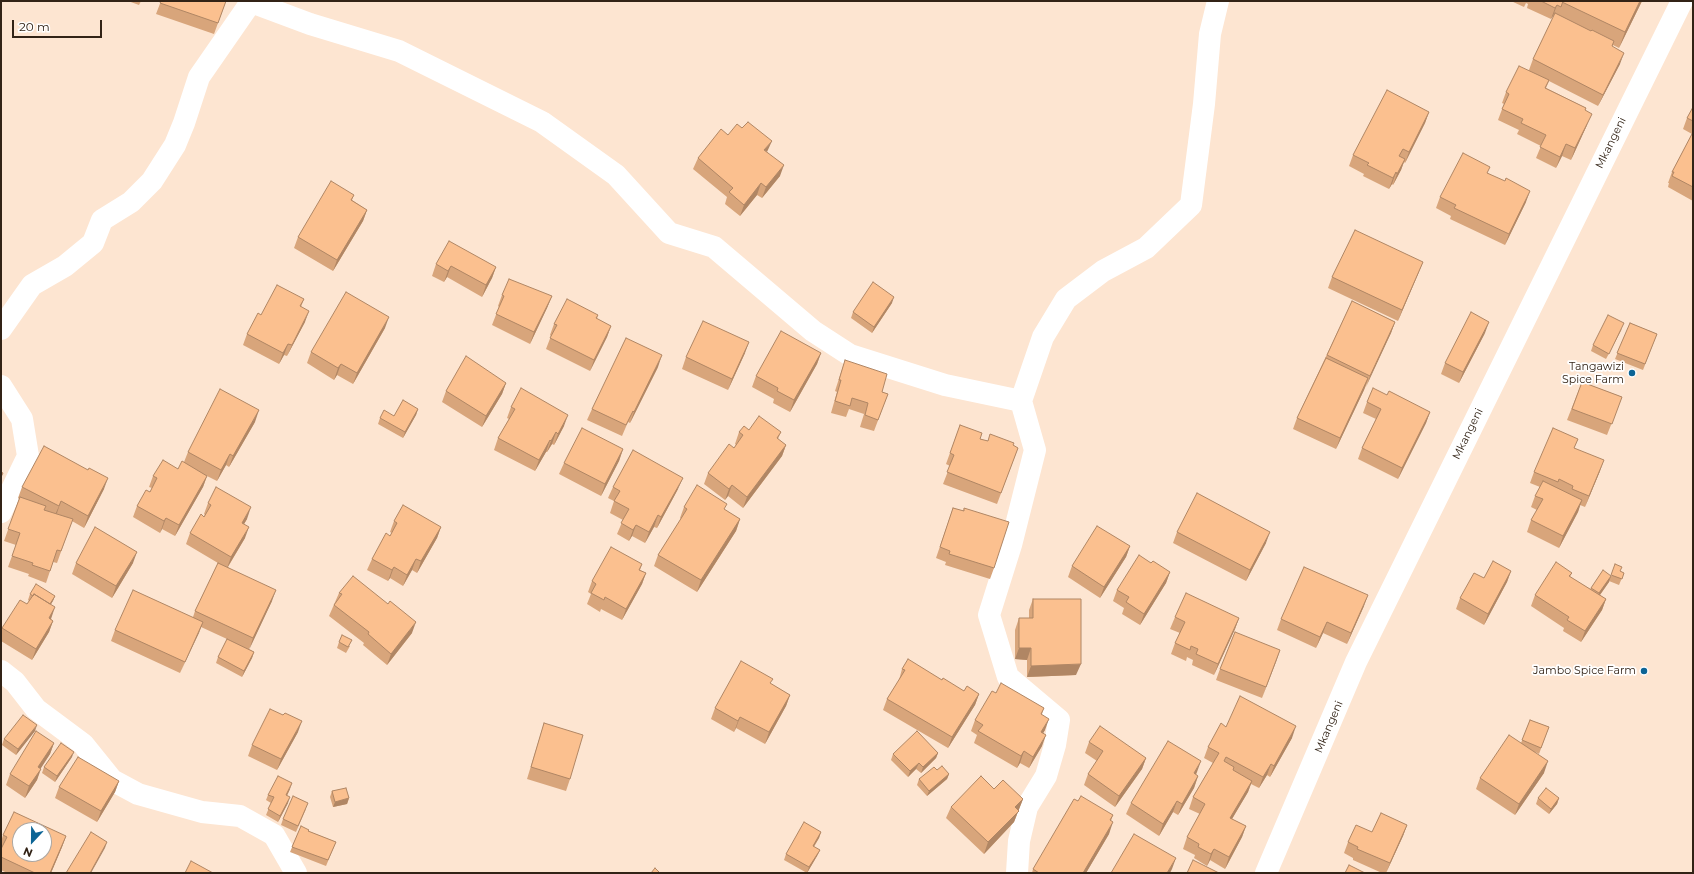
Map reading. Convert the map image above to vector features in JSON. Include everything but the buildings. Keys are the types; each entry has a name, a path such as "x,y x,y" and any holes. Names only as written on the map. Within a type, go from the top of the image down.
{"street":[{"path":"1017,873 1019,841 1027,807 1046,776 1055,745 1059,720 1008,677 989,615 1010,545 1035,450 1021,401 1043,337 1066,299 1102,271 1146,248 1191,205 1204,104 1210,34 1218,1"},
{"name":"Mkangeni","path":"1266,873 1356,662 1682,1"},
{"path":"1,329 32,285 65,266 93,243 102,220 131,202 152,181 175,145 184,123 198,77 251,2 310,24 399,51 542,122 616,175 669,233 714,247 813,331 850,355 944,384 1021,401"},
{"path":"1,386 22,419 28,456 1,512"},
{"path":"1,671 15,682 36,709 83,744 112,780 138,794 202,812 240,816 274,835 296,873"}],"place":[{"name":"Tangawizi Spice Farm","path":"1632,373"},
{"name":"Jambo Spice Farm","path":"1644,671"}]}
